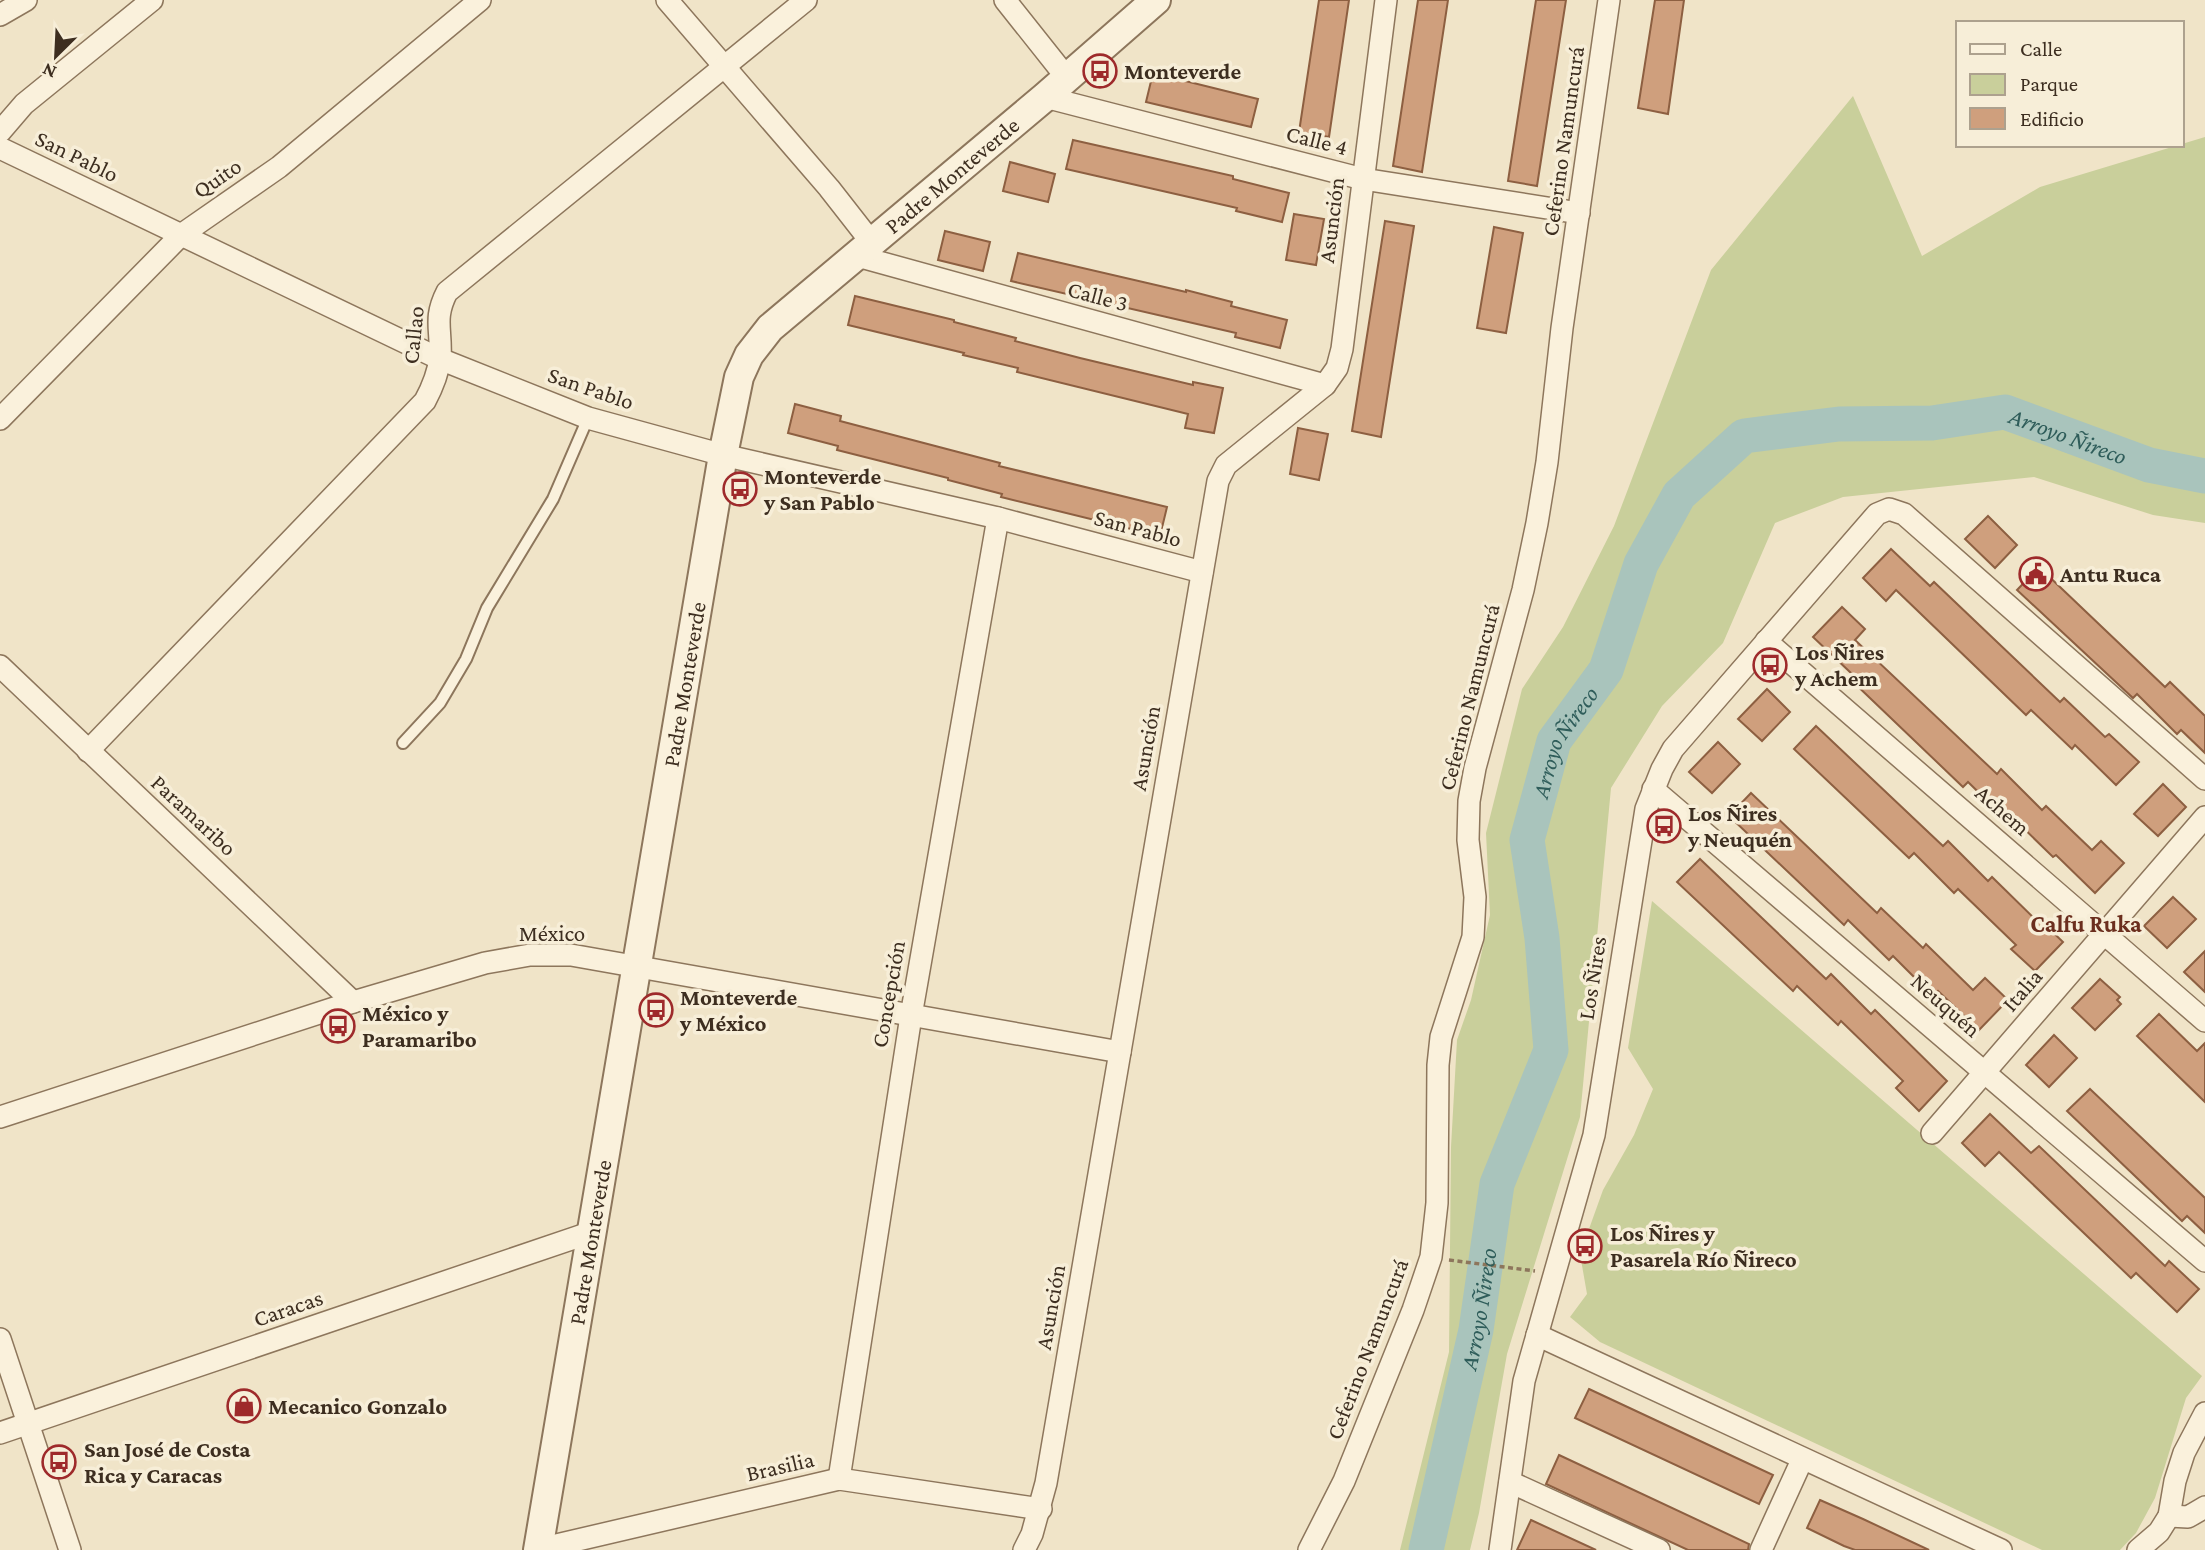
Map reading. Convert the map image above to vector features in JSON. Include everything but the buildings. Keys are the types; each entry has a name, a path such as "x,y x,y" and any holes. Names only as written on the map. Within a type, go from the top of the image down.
{"street":[{"path":"0,15 26,0"},
{"path":"0,132 24,104 152,0"},
{"name":"Quito","path":"0,419 181,234 279,167 480,0"},
{"path":"667,0 829,188 865,250"},
{"name":"Callao","path":"88,751 425,401 435,382 440,359 439,308 447,292 806,0"},
{"path":"1005,0 1067,78"},
{"name":"Padre Monteverde","path":"537,1550 723,455 739,377 749,355 770,328 1156,0"},
{"name":"Asunción","path":"1024,1550 1041,1509 1218,481 1226,465 1325,386 1337,368 1342,349 1386,0"},
{"name":"Ceferino Namuncurá","path":"1309,1550 1354,1456 1413,1310 1431,1256 1437,1203 1438,1065 1441,1037 1473,937 1475,897 1468,840 1469,801 1475,768 1523,590 1537,523 1609,0"},
{"name":"Calle 4","path":"1045,97 1363,179 1579,213"},
{"name":"San Pablo","path":"0,148 440,359 588,418 723,455 998,518 1202,572"},
{"name":"Calle 3","path":"865,250 1325,386"},
{"name":"Los Ñires","path":"1500,1550 1524,1381 1594,1135 1637,857 1646,809 1653,789 1673,749 1877,514 1889,509 1904,514 2205,779"},
{"name":"Concepción","path":"839,1479 911,1016 998,518"},
{"name":"Achem","path":"1766,641 2205,1021"},
{"name":"Paramaribo","path":"0,666 353,1002"},
{"name":"Neuquén","path":"1653,789 2205,1261"},
{"name":"Italia","path":"1932,1133 2205,817"},
{"name":"México","path":"0,1118 353,1002 485,963 530,955 570,955 1120,1052"},
{"name":"Caracas","path":"0,1433 592,1232"},
{"path":"1537,1335 2001,1550"},
{"path":"0,1339 70,1550"},
{"path":"2138,1550 2159,1532 2169,1516 2175,1481 2184,1453 2205,1413"},
{"path":"1761,1550 1802,1460"},
{"name":"Brasilia","path":"537,1550 839,1479 1041,1509"},
{"path":"1510,1482 1659,1550"},
{"path":"2169,1516 2188,1517 2205,1507"}],"lane":[{"path":"403,743 440,703 466,659 487,608 553,499 588,418"}],"path":[{"path":"1465,1263 1555,1273"}],"green space":[{"path":"1853,96 1922,256 2040,187 2172,147 2184,147 2184,143 2205,137 2205,523 2153,515 2034,477 1843,497 1775,523 1723,643 1662,706 1611,788 1580,1117 1507,1354 1470,1550 1400,1550 1449,1352 1451,1147 1457,1040 1471,1000 1490,915 1486,833 1522,689 1563,627 1614,526 1711,270"},
{"path":"1652,901 2202,1376 2186,1398 2155,1498 2136,1533 2120,1550 2042,1550 1600,1342 1570,1317 1587,1294 1580,1254 1603,1190 1634,1135 1653,1089 1628,1048"}],"waterway":[{"name":"Arroyo Ñireco","path":"1426,1550 1476,1330 1497,1184 1551,1050 1542,938 1527,840 1554,741 1606,670 1641,564 1679,495 1744,436 1839,424 1932,423 2005,412 2149,465 2205,476"}],"place":[{"name":"Monteverde","path":"1100,71"},
{"name":"Monteverde y San Pablo","path":"740,489"},
{"name":"Antu Ruca","path":"2036,574"},
{"name":"Los Ñires y Achem","path":"1770,665"},
{"name":"Los Ñires y Neuquén","path":"1664,826"},
{"name":"Monteverde y México","path":"656,1010"},
{"name":"México y Paramaribo","path":"338,1026"},
{"name":"Los Ñires y Pasarela Río Ñireco","path":"1585,1246"},
{"name":"Mecanico Gonzalo","path":"244,1406"},
{"name":"San José de Costa Rica y Caracas","path":"59,1462"}],"district":[{"name":"Calfu Ruka","path":"2086,923"}]}
